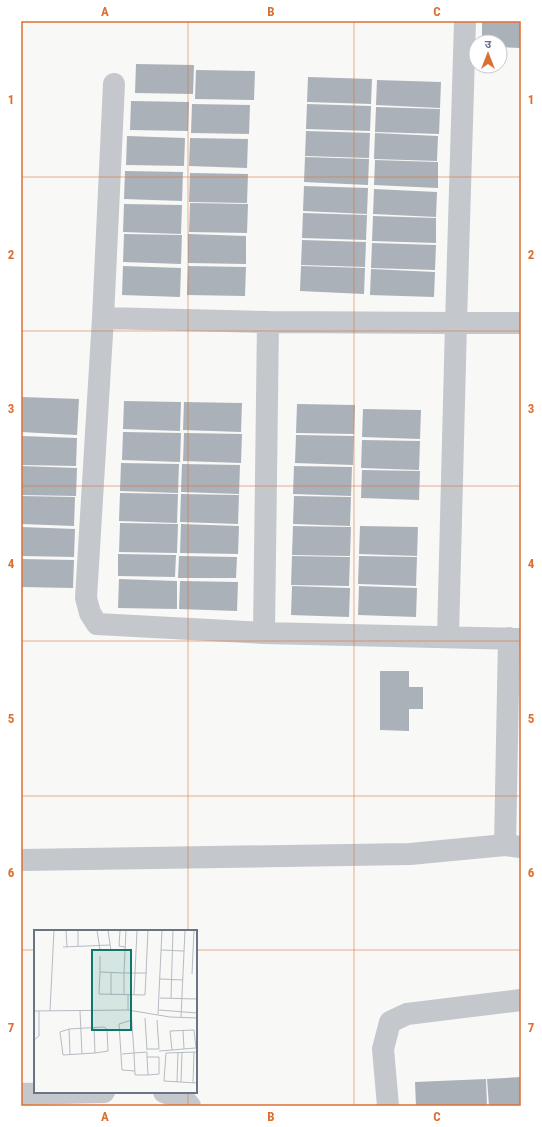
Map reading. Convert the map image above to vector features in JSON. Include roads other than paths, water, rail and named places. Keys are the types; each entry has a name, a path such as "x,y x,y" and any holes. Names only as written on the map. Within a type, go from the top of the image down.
{"street":[{"path":"448,637 465,21"},
{"path":"21,860 410,854 513,846 515,638 264,633 97,624 90,613 86,598 103,318 114,84"},
{"path":"103,318 268,322 521,323"},
{"path":"264,633 268,322"},
{"path":"388,1106 383,1049 390,1022 407,1014 521,1000"},
{"path":"21,1094 62,1093"},
{"path":"167,1093 184,1099 190,1106"},
{"path":"21,1101 21,1106"}]}
